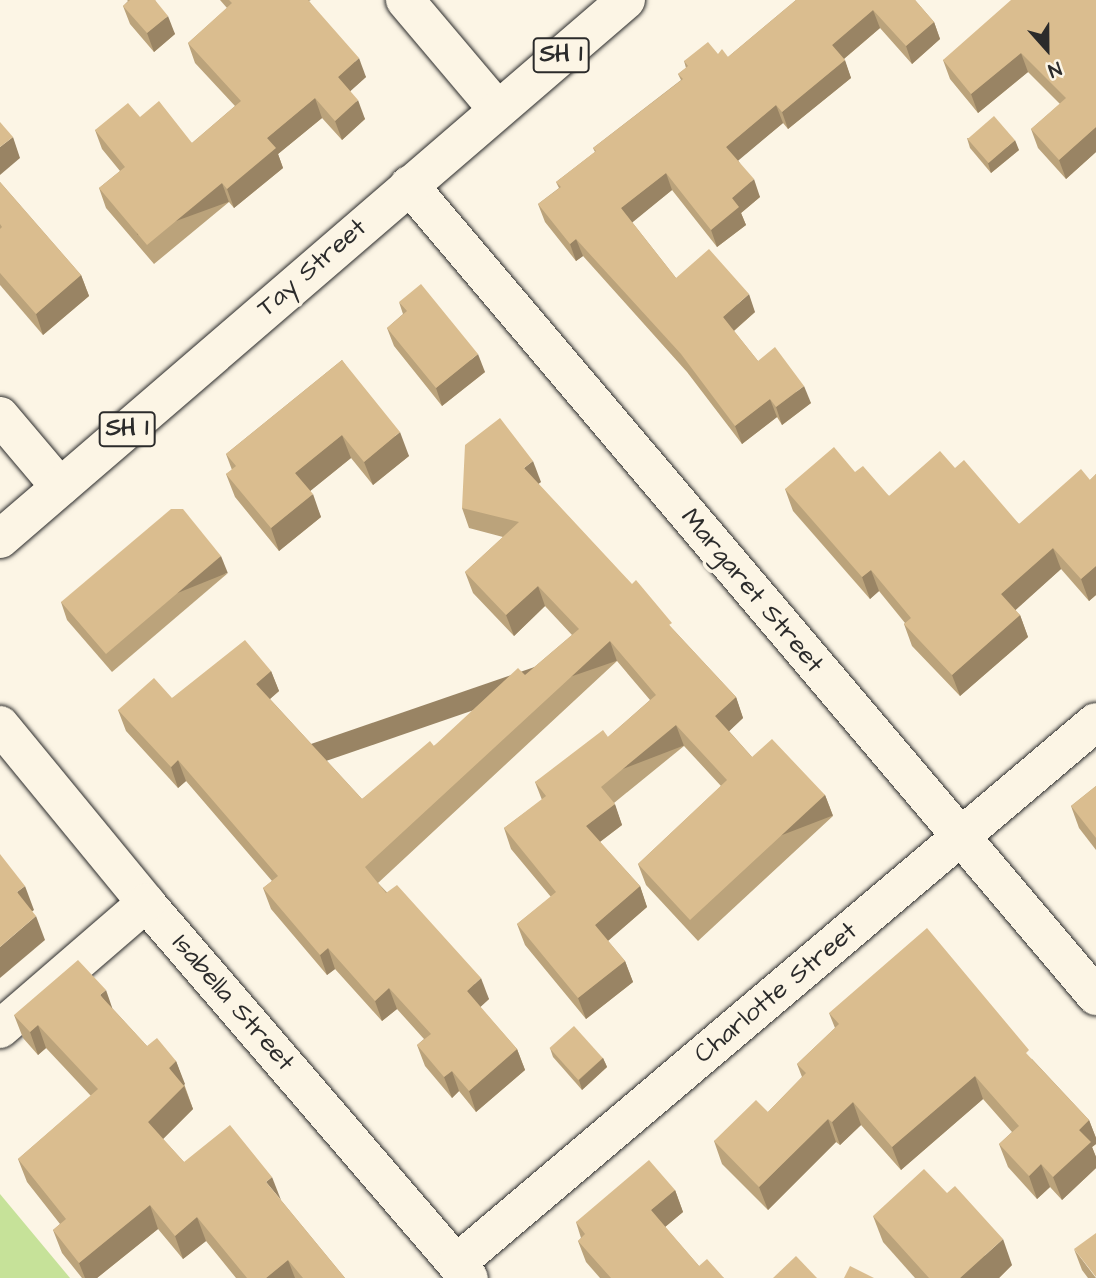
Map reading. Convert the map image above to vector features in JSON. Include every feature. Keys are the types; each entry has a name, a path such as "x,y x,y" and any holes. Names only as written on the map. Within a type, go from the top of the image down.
{"main road":[{"path":"405,0 497,109"},
{"name":"Tay Street","path":"0,539 626,0"},
{"name":"Margaret Street","path":"409,185 1096,996"},
{"path":"0,416 60,487"},
{"name":"Charlotte Street","path":"463,1271 961,836 1096,722"},
{"name":"Isabella Street","path":"0,725 146,903 463,1271"},
{"path":"0,1029 146,903"}],"green space":[{"path":"0,1194 70,1278 0,1278"}],"building":[{"path":"130,0 155,0 168,16 147,33 123,6"},
{"path":"229,0 308,0 359,58 338,77 358,100 335,121 315,98 267,138 276,148 227,189 222,183 147,245 99,188 125,167 95,130 128,103 140,117 159,101 192,143 241,101 188,43 232,3"},
{"path":"796,0 915,0 934,22 906,46 873,10 832,45 845,60 782,112 776,105 726,147 754,179 732,198 739,207 711,230 666,173 621,208 676,278 709,249 749,294 723,317 758,361 775,347 804,386 776,407 770,399 735,426 681,354 576,239 570,244 538,204 561,187 556,182 596,151 593,148 683,79 678,74 688,66 684,61 708,42 718,54 722,49 728,57"},
{"path":"1011,0 1096,0 1096,127 1059,160 1031,129 1066,98 1021,53 971,94 943,60"},
{"path":"994,116 1015,140 989,163 968,139"},
{"path":"0,122 13,137 0,147"},
{"path":"0,182 81,275 36,314 0,273"},
{"path":"421,284 478,354 436,388 387,328 407,311 399,302"},
{"path":"342,360 400,432 364,462 342,435 295,473 313,494 271,528 226,474 236,466 226,454"},
{"path":"500,418 533,461 524,468 632,584 636,580 672,623 669,625 736,697 715,716 752,757 772,739 825,795 690,920 638,864 727,780 676,725 601,787 615,804 586,826 640,886 595,925 625,961 578,998 517,924 556,892 504,828 546,796 535,782 603,730 608,737 656,695 610,641 365,867 386,893 397,885 481,978 467,991 517,1049 469,1091 452,1071 444,1077 417,1045 431,1034 389,988 375,1001 328,948 320,955 263,888 278,876 178,760 171,767 118,710 154,678 172,698 245,640 271,671 256,684 362,799 430,741 434,746 518,668 525,675 579,629 538,586 506,615 465,572 519,522 462,508 465,445"},
{"path":"834,447 855,472 863,466 889,496 940,451 955,468 964,460 1019,524 1081,469 1090,480 1096,474 1096,566 1081,579 1053,548 1001,594 1020,615 952,675 904,624 911,618 871,570 862,577 785,489"},
{"path":"171,509 183,509 221,556 106,654 61,602"},
{"path":"1096,786 1096,838 1071,806"},
{"path":"0,854 25,886 17,892 36,916 0,947"},
{"path":"927,928 1029,1050 1026,1053 1089,1120 1079,1130 1091,1142 1053,1177 1041,1164 1029,1176 999,1144 1019,1126 975,1076 892,1147 853,1102 832,1122 828,1119 759,1187 714,1141 756,1100 768,1112 806,1073 797,1064 839,1024 829,1013"},
{"path":"78,960 106,990 100,995 147,1046 157,1038 176,1061 169,1068 184,1086 148,1122 184,1162 230,1125 272,1177 266,1182 345,1278 303,1278 288,1260 266,1278 247,1278 197,1217 175,1236 150,1205 79,1263 53,1230 66,1219 18,1159 98,1089 38,1025 30,1032 14,1015"},
{"path":"574,1026 603,1058 578,1080 549,1048"},
{"path":"649,1160 675,1190 651,1210 699,1266 707,1259 724,1278 611,1278 578,1241 585,1234 576,1222"},
{"path":"924,1169 947,1193 955,1186 1003,1239 960,1278 929,1278 873,1216"},
{"path":"1096,1233 1096,1277 1074,1249"},
{"path":"796,1256 817,1278 773,1278"},
{"path":"850,1266 874,1278 844,1278"}]}
